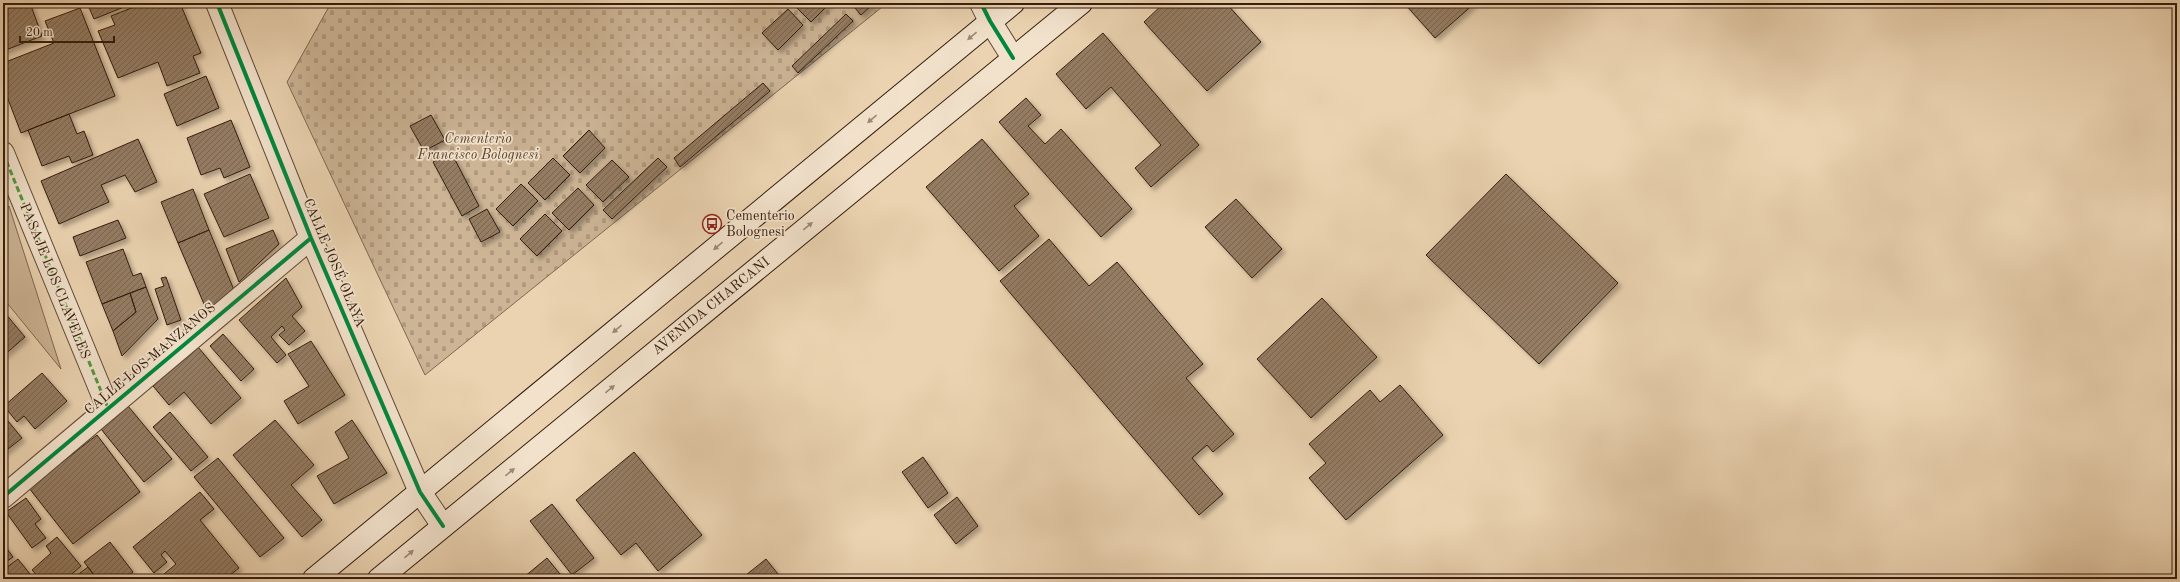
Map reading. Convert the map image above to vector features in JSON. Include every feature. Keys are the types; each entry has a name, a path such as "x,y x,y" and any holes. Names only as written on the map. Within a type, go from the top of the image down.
{"main road":[{"name":"CALLE JOSÉ OLAYA","path":"217,3 311,238 420,492 443,526"},
{"path":"314,579 420,492 986,12 1013,3"},
{"name":"AVENIDA CHARCANI","path":"379,579 1081,3"},
{"path":"986,12 1013,58"},
{"name":"PASAJE LOS CLAVELES","path":"3,153 9,187 108,408"},
{"name":"CALLE LOS MANZANOS","path":"3,497 311,238"}],"green space":[{"name":"Cementerio Francisco Bolognesi","path":"331,3 887,3 425,375 287,82"},
{"path":"9,206 61,369 3,298 3,212"}],"building":[{"path":"3,3 30,3 42,36 3,51"},
{"path":"87,3 134,3 94,19"},
{"path":"144,3 180,3 201,53 193,56 200,73 167,86 158,62 118,78 98,31 115,25 111,16"},
{"path":"798,3 830,3 811,22 795,6"},
{"path":"861,3 874,3 861,15 855,8"},
{"path":"1164,3 1226,3 1261,42 1207,91 1144,22"},
{"path":"1404,3 1475,3 1435,38"},
{"path":"80,8 115,96 21,133 3,86 3,63 54,43 45,21"},
{"path":"788,9 803,25 778,50 762,33"},
{"path":"846,14 853,21 798,73 792,66"},
{"path":"1103,33 1199,145 1151,187 1135,168 1161,145 1111,87 1086,109 1056,74"},
{"path":"206,76 219,108 177,126 164,94"},
{"path":"763,83 770,91 680,167 674,158"},
{"path":"1026,98 1041,115 1028,126 1045,144 1061,129 1132,209 1101,237 999,122"},
{"path":"69,114 77,134 84,131 93,155 72,163 69,156 42,166 28,130"},
{"path":"431,115 445,140 424,151 410,126"},
{"path":"231,120 250,167 224,178 220,168 201,175 187,138"},
{"path":"589,130 605,148 580,173 563,156"},
{"path":"138,139 157,182 135,192 125,175 101,185 109,202 59,224 41,181"},
{"path":"982,139 1029,194 1014,206 1039,236 999,271 926,187"},
{"path":"451,152 479,206 462,216 433,162"},
{"path":"553,158 570,175 545,200 528,183"},
{"path":"658,158 667,167 612,219 603,210"},
{"path":"612,160 629,177 603,202 586,185"},
{"path":"250,174 269,218 224,237 204,194"},
{"path":"1506,174 1618,283 1539,364 1426,255"},
{"path":"521,184 538,201 513,226 496,209"},
{"path":"578,188 594,205 569,230 552,213"},
{"path":"193,189 209,230 178,243 161,202"},
{"path":"1236,199 1282,249 1252,278 1205,227"},
{"path":"487,209 500,232 481,242 469,219"},
{"path":"545,214 562,231 537,256 520,239"},
{"path":"118,220 126,238 80,256 73,237"},
{"path":"209,230 234,290 207,311 178,243"},
{"path":"273,230 279,244 239,282 226,249"},
{"path":"1049,239 1089,286 1117,262 1203,364 1186,378 1234,434 1213,452 1207,445 1192,458 1223,494 1199,515 1000,281"},
{"path":"123,249 133,276 141,273 146,287 102,304 86,262"},
{"path":"166,277 181,320 167,325 155,289 164,286 161,278"},
{"path":"286,278 302,307 292,316 305,331 289,345 279,335 285,330 282,326 271,337 286,355 277,363 239,320"},
{"path":"146,287 158,319 122,356 113,331 136,312 130,293"},
{"path":"130,293 136,312 113,331 102,304"},
{"path":"1322,298 1377,357 1311,418 1257,359"},
{"path":"5,313 25,337 3,356 3,314"},
{"path":"223,334 254,369 241,381 210,346"},
{"path":"311,341 345,395 298,424 284,401 309,386 288,354"},
{"path":"198,347 241,398 211,424 184,392 169,405 153,386"},
{"path":"42,373 67,401 35,429 24,416 17,422 4,406"},
{"path":"1400,385 1443,435 1346,520 1309,478 1326,463 1309,444 1370,390 1380,402"},
{"path":"128,406 172,459 144,482 101,429"},
{"path":"170,412 208,457 191,471 153,427"},
{"path":"3,415 22,438 3,453"},
{"path":"275,420 314,465 291,485 322,520 302,537 233,455"},
{"path":"352,420 387,473 334,504 317,476 349,458 335,432"},
{"path":"97,435 140,492 73,544 29,488"},
{"path":"634,452 702,535 658,571 636,543 621,555 576,500"},
{"path":"923,457 948,493 928,508 902,472"},
{"path":"218,458 284,538 260,557 194,477"},
{"path":"200,492 214,509 200,520 239,568 225,579 158,579 176,564 165,551 161,555 167,562 154,573 133,547"},
{"path":"957,497 978,526 956,544 934,515"},
{"path":"26,498 41,519 35,524 46,538 32,548 6,512"},
{"path":"552,504 594,558 572,575 530,521"},
{"path":"57,537 81,566 66,579 40,579 32,570 51,553 46,546"},
{"path":"110,542 133,572 124,579 97,579 84,562"},
{"path":"3,543 13,557 3,564"},
{"path":"547,558 564,579 525,579 524,577"},
{"path":"18,559 34,579 3,579 3,570"},
{"path":"766,559 782,579 741,579"},
{"path":"88,567 97,579 72,579"}],"marked path":[{"path":"3,153 108,408"}],"cycle path":[{"path":"217,3 311,238 420,492 443,526"},
{"path":"981,3 990,21 1013,58"},
{"path":"3,497 311,238"}],"place":[{"name":"Cementerio Bolognesi","path":"712,224"}]}
